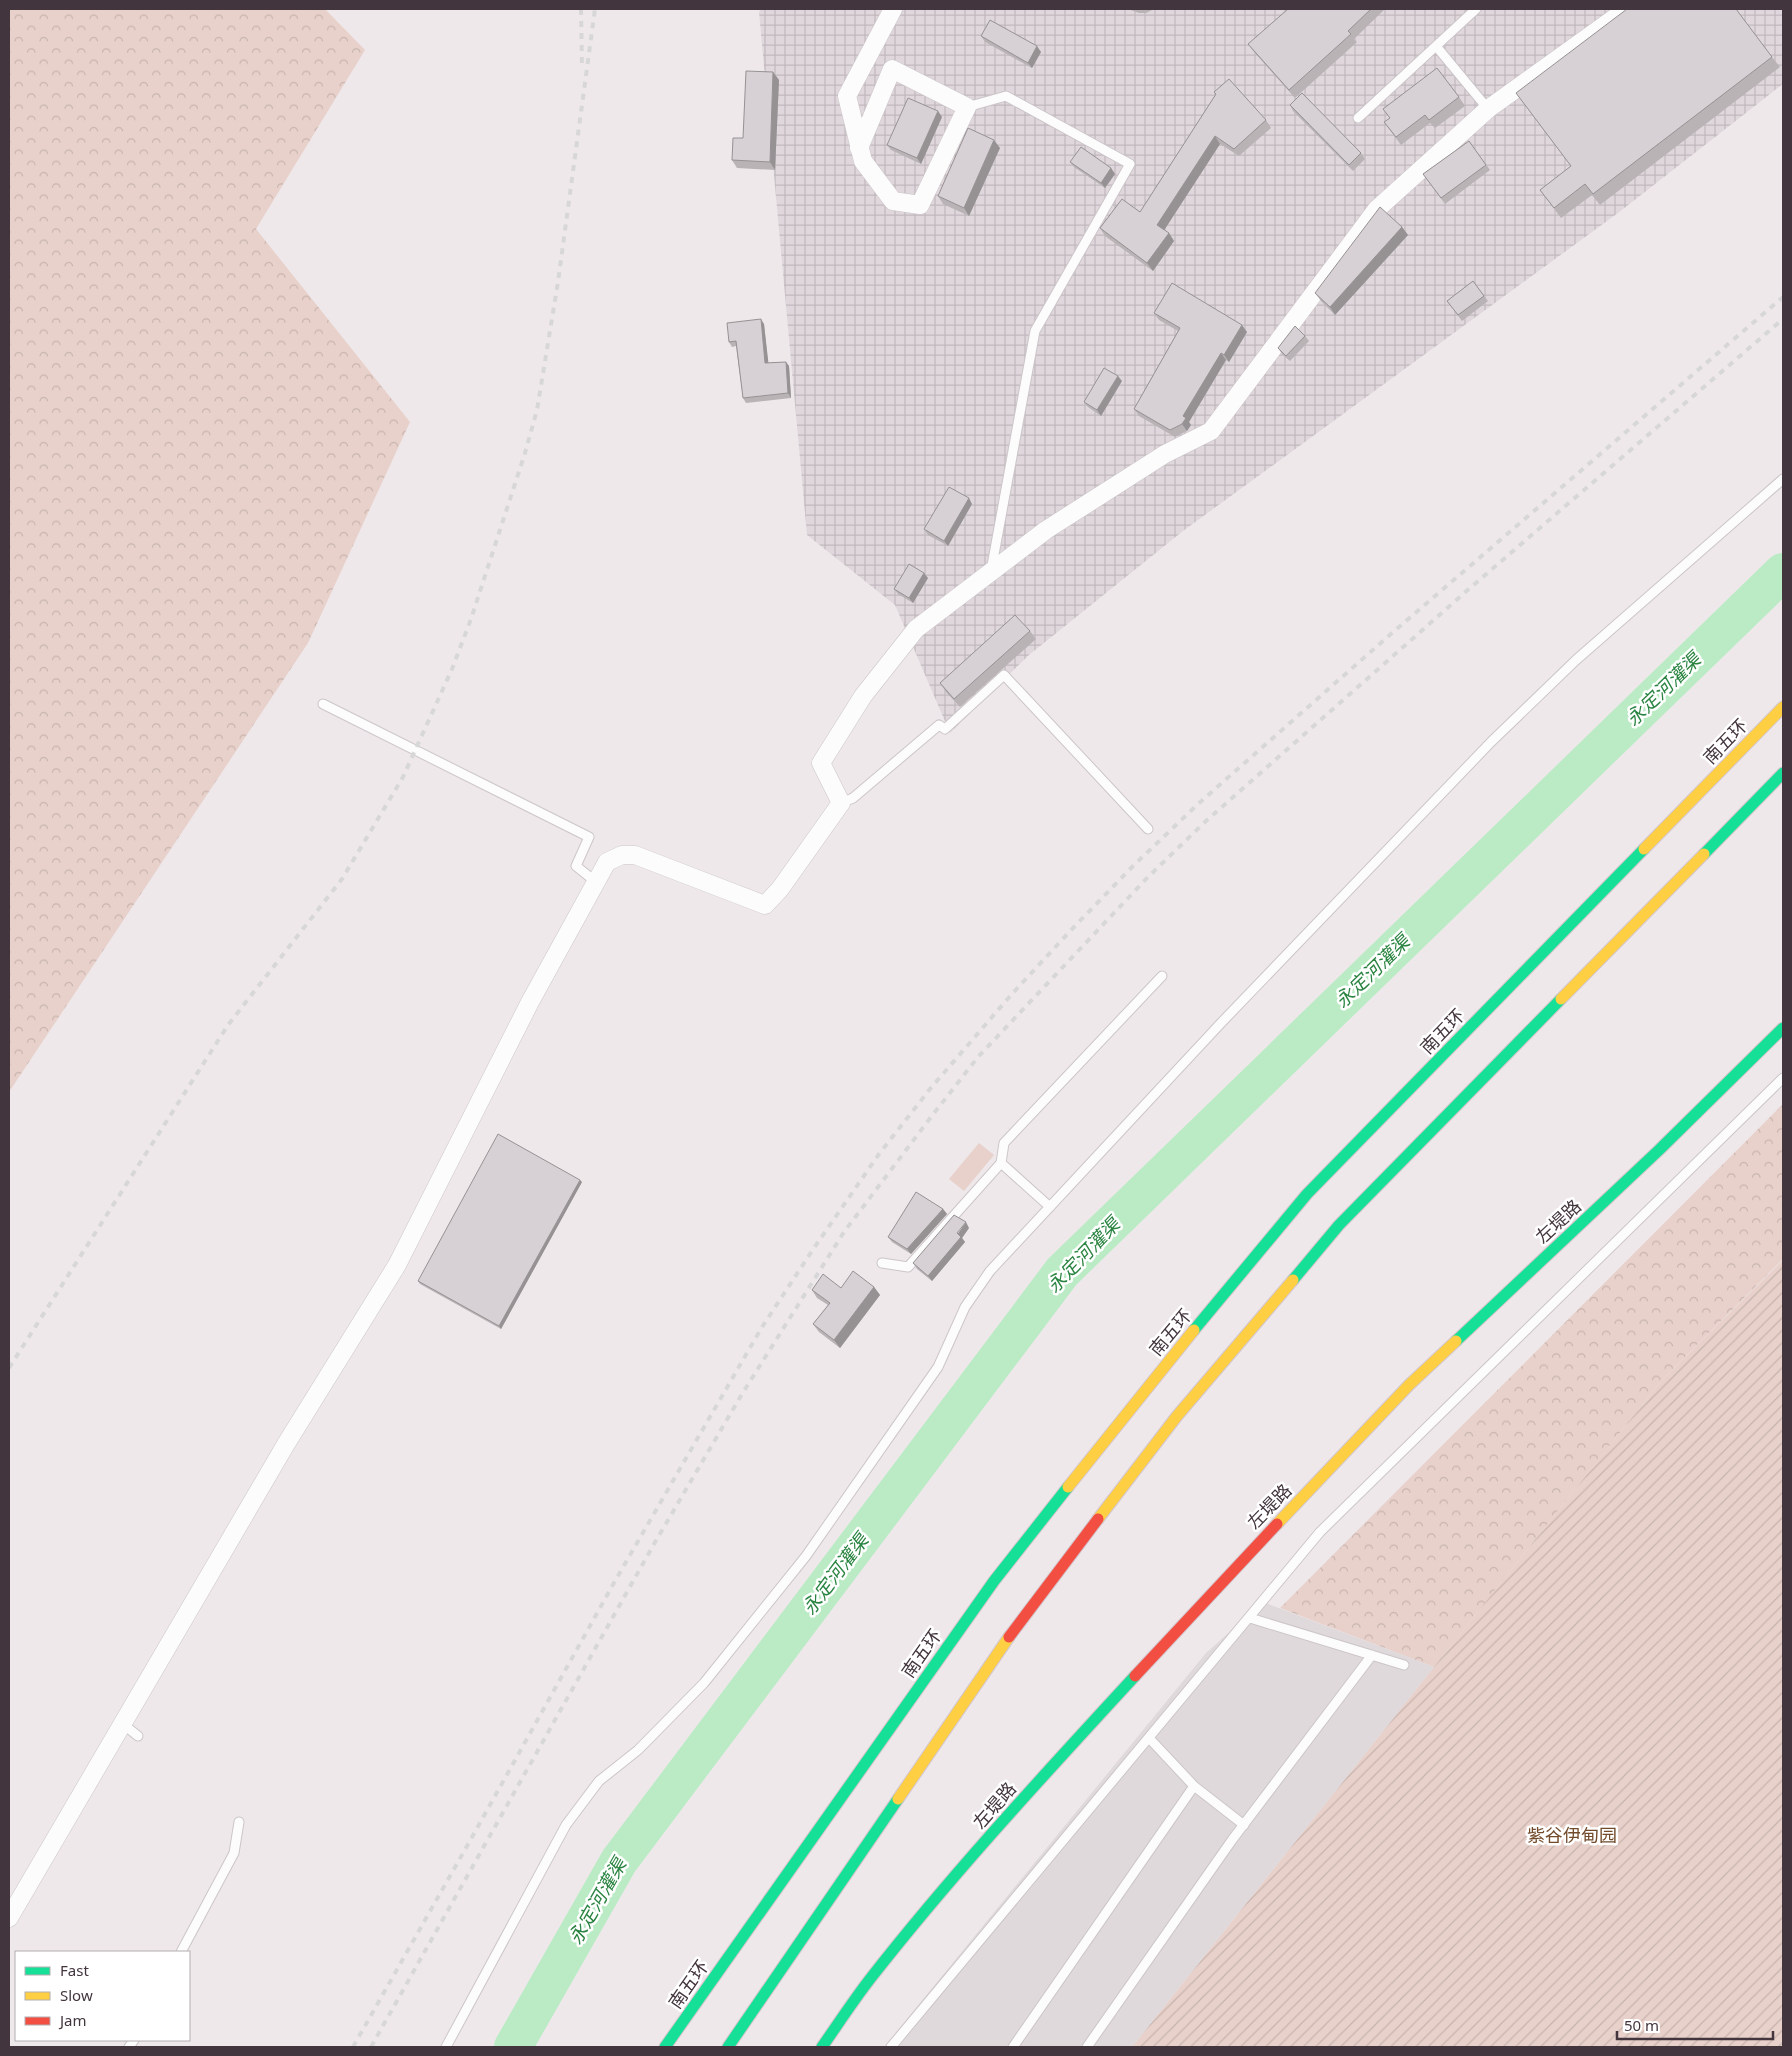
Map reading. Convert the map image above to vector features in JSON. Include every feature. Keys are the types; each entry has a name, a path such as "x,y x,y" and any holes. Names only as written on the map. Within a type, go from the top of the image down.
{"main road":[{"name":"南五环","path":"665,2047 994,1581 1154,1377 1307,1194 1783,707"},
{"path":"728,2047 1022,1618 1177,1416 1339,1225 1783,772"},
{"name":"左堤路","path":"822,2047 869,1980 968,1861 1018,1803 1240,1562 1409,1385 1659,1150 1783,1028"}],"street":[{"path":"859,148 892,69 967,107 920,205 894,201 863,161 859,148 847,96 893,9"},
{"path":"9,1918 286,1444 397,1265 530,1002 607,862 622,855 635,855 765,905 780,889 841,803 821,764 863,696 916,629 1046,530 1166,454 1211,431 1378,210 1488,109 1627,9"}],"lane":[{"path":"1358,118 1476,9"},
{"path":"1436,46 1488,109"},
{"path":"967,107 1006,96 1130,164 1035,331 991,571"},
{"path":"446,2047 566,1826 599,1781 638,1750 704,1684 806,1556 938,1366 965,1307 990,1271 1221,1023 1492,742 1576,660 1783,479"},
{"path":"841,803 853,798 939,725 945,729 1004,675 1148,829"},
{"path":"323,704 589,838 576,866 596,882"},
{"path":"882,1263 908,1267 1001,1163 1004,1143 1162,976"},
{"path":"892,2047 1320,1532 1783,1078"},
{"path":"1001,1163 1050,1207"},
{"path":"1250,1618 1404,1665"},
{"path":"1086,2047 1244,1825 1372,1655"},
{"path":"123,1724 138,1736"},
{"path":"1149,1738 1194,1786 1244,1825"},
{"path":"1013,2047 1194,1786"},
{"path":"182,1951 234,1852 239,1822"}],"shaded area":[{"path":"761,9 1783,9 1783,84 1618,213 1183,531 1029,655 950,733 895,605 807,535 759,12"},
{"path":"1263,1602 1434,1667 1132,2047 884,2047 1206,1653"}],"green space":[{"path":"9,9 325,9 365,50 256,229 410,422 308,643 9,1092"},
{"path":"1783,1104 1783,1259 1661,1381 1434,1667 1280,1608"},
{"path":"979,1143 994,1155 964,1191 949,1179"},
{"name":"紫谷伊甸园","path":"1783,1260 1783,2047 1132,2047 1661,1381"}],"building":[{"path":"1288,9 1371,9 1348,31 1351,34 1289,90 1248,44"},
{"path":"1627,9 1736,9 1772,57 1593,194 1585,184 1554,208 1540,190 1571,166 1516,93"},
{"path":"990,20 1037,46 1028,63 981,36"},
{"path":"1437,68 1459,97 1429,120 1425,115 1396,137 1384,122 1390,118 1383,109"},
{"path":"746,71 773,72 770,162 732,160 733,138 743,138"},
{"path":"1229,79 1266,120 1234,149 1215,136 1157,225 1169,233 1147,263 1100,228 1122,199 1140,212 1216,94 1214,92"},
{"path":"1302,93 1361,153 1349,165 1290,105"},
{"path":"908,98 938,111 917,158 887,145"},
{"path":"968,128 994,140 964,208 938,196"},
{"path":"1469,141 1486,165 1441,198 1423,174"},
{"path":"1081,147 1111,168 1101,183 1070,162"},
{"path":"1380,207 1402,227 1330,307 1315,293"},
{"path":"1473,281 1484,296 1458,315 1447,301"},
{"path":"1172,283 1242,325 1224,355 1221,353 1183,416 1186,418 1182,424 1170,430 1134,409 1180,328 1154,313"},
{"path":"761,319 765,363 786,362 788,393 743,398 736,341 729,342 727,323"},
{"path":"1295,326 1305,336 1286,356 1278,348"},
{"path":"1104,368 1118,376 1097,410 1084,402"},
{"path":"949,487 969,498 944,541 924,529"},
{"path":"909,564 924,573 909,598 894,589"},
{"path":"1015,615 1030,631 954,699 940,683"},
{"path":"498,1134 580,1180 499,1326 418,1281"},
{"path":"916,1192 943,1209 907,1249 888,1237"},
{"path":"954,1215 966,1222 957,1233 961,1237 928,1276 913,1263"},
{"path":"853,1271 874,1287 834,1340 813,1324 830,1303 812,1290 823,1274 841,1288"}],"waterway":[{"name":"永定河灌渠","path":"513,2047 619,1861 1062,1272 1783,572"}],"railway":[{"path":"581,9 582,67"},
{"path":"9,1368 228,1025 342,879 403,777 452,669 471,619 525,453 537,410 558,282 595,9"},
{"path":"353,2047 615,1581 762,1327 879,1154 930,1089 1011,995 1073,928 1133,866 1198,804 1392,633 1783,297"},
{"path":"371,2047 654,1544 742,1394 844,1232 978,1057 1147,878 1206,821 1470,588 1783,319"}],"traffic: fast":[{"path":"1704,854 1783,773"},
{"path":"1194,1330 1307,1194 1644,849"},
{"path":"1293,1280 1339,1225 1561,999"},
{"path":"1456,1341 1659,1150 1783,1028"},
{"path":"665,2047 994,1581 1068,1487"},
{"path":"822,2047 870,1979 901,1940 1000,1825 1135,1676"},
{"path":"728,2047 898,1799"}],"traffic: slow":[{"path":"1644,849 1783,707"},
{"path":"1561,999 1704,854"},
{"path":"1098,1519 1177,1416 1293,1280"},
{"path":"1068,1487 1194,1330"},
{"path":"1277,1524 1409,1385 1456,1341"},
{"path":"898,1799 1009,1637"}],"traffic: jam":[{"path":"1009,1637 1098,1519"},
{"path":"1135,1676 1277,1524"}]}
